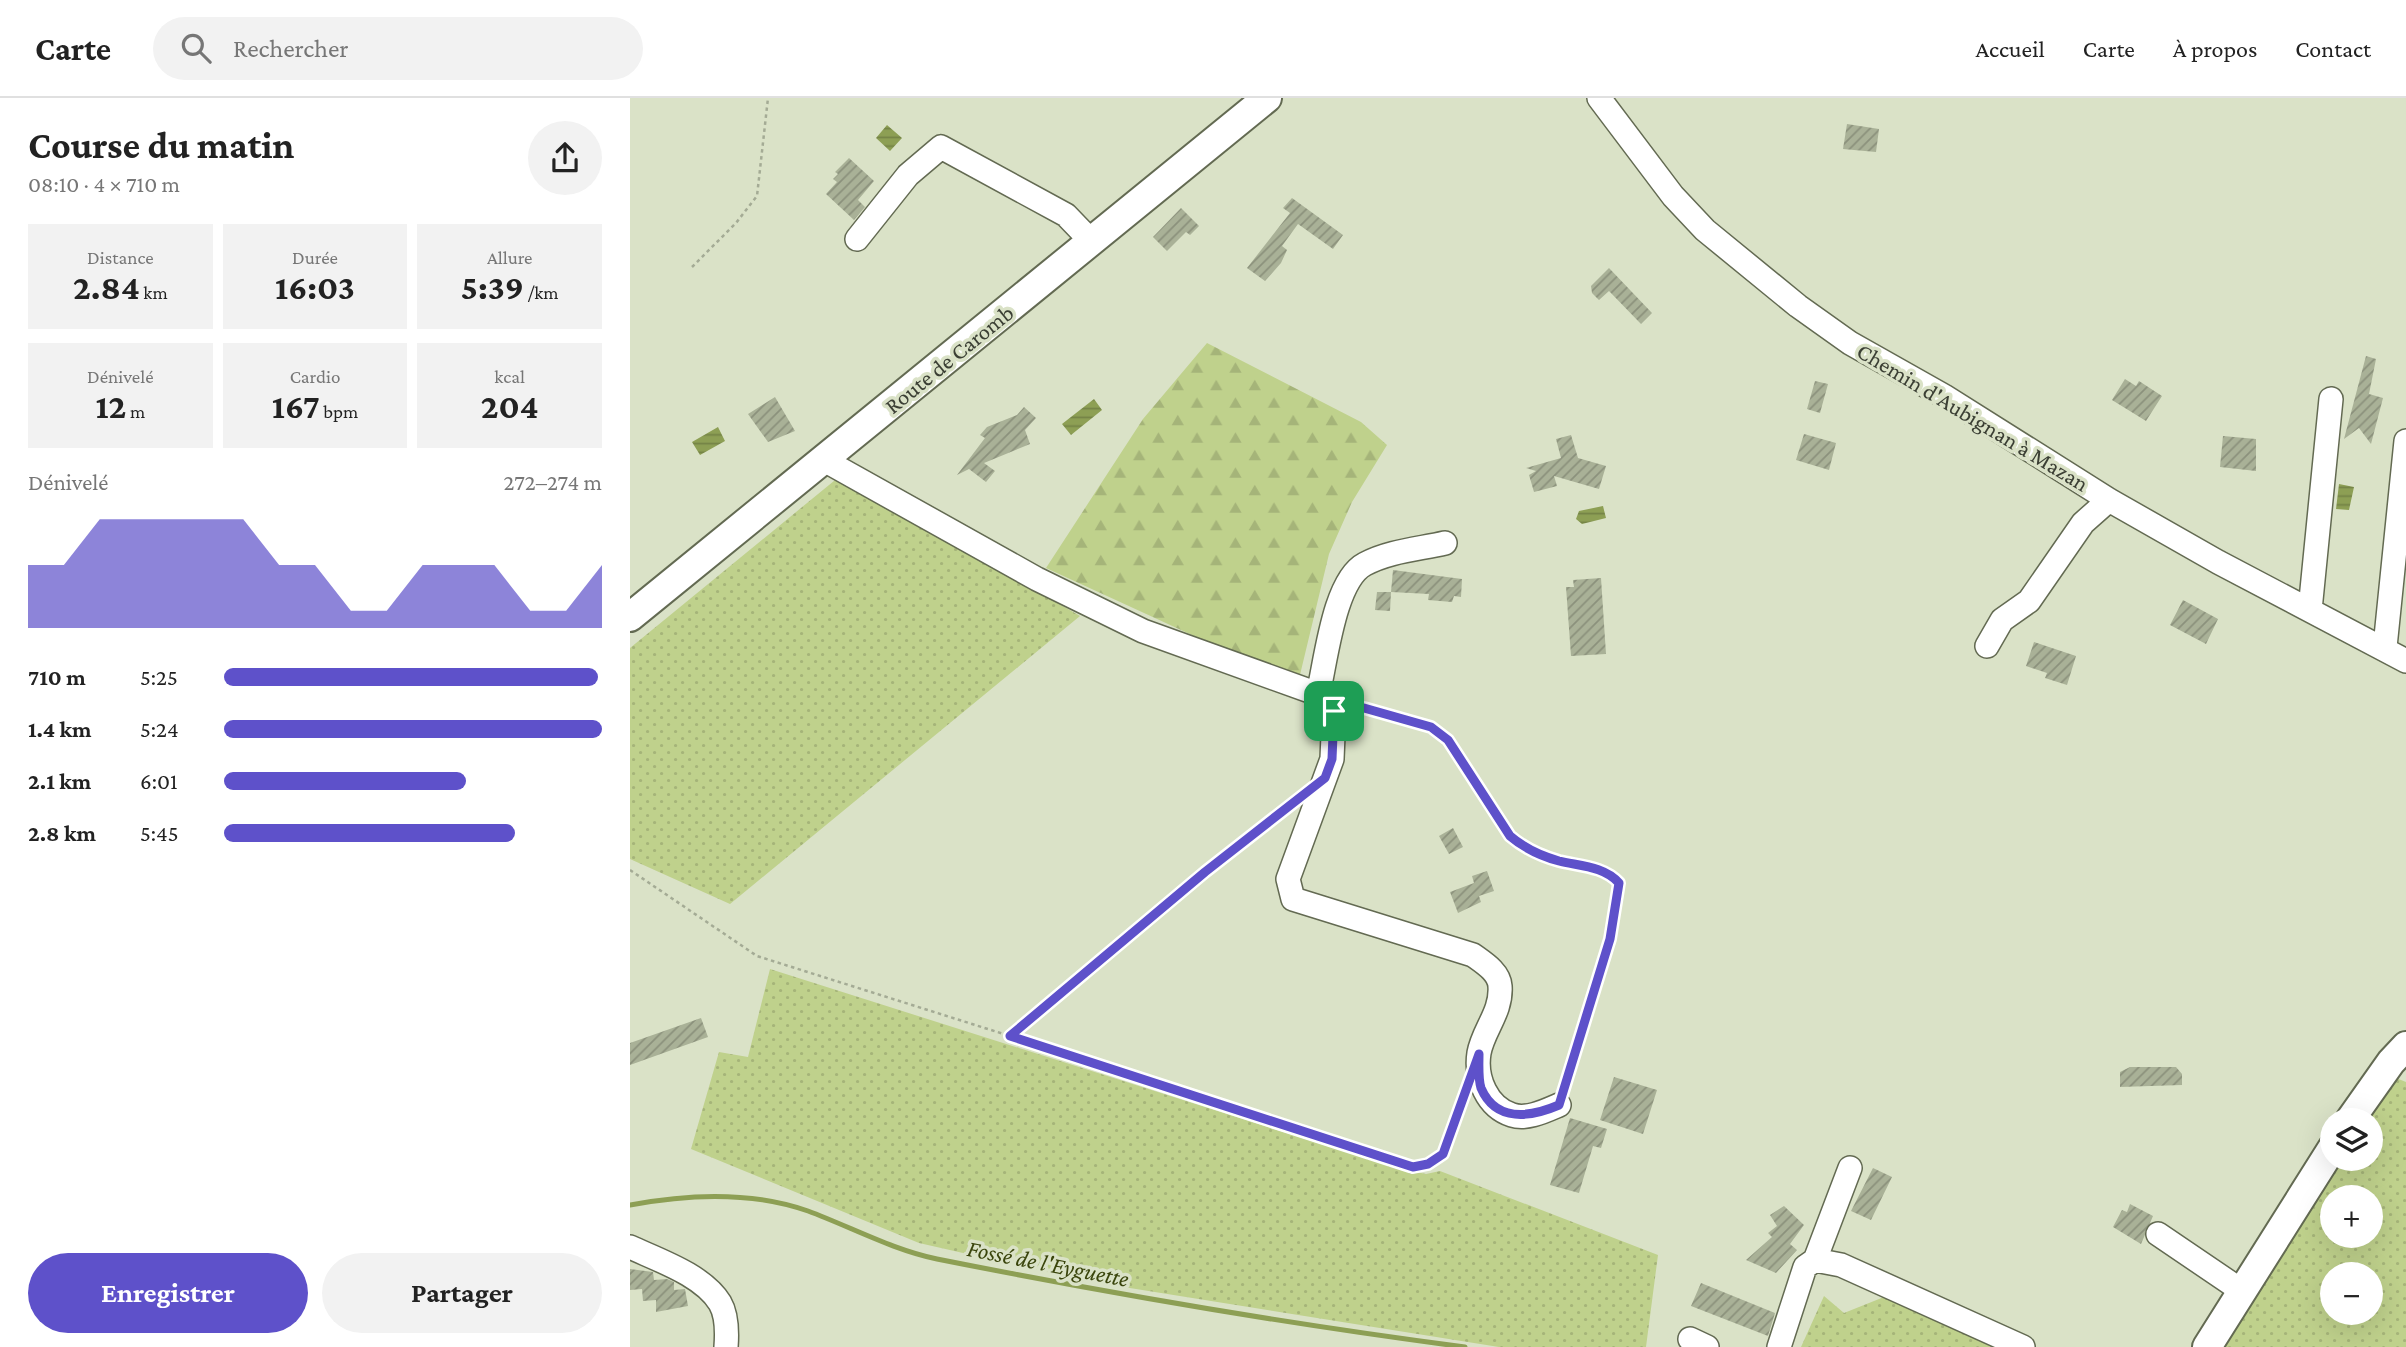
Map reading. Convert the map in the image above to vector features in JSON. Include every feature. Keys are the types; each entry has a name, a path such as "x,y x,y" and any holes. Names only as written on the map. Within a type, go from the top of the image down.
{"main road":[{"name":"Route de Caromb","path":"630,617 1267,98"},
{"path":"2358,1108 2391,1062 2406,1046"},
{"path":"2207,1347 2320,1168"}],"street":[{"name":"Chemin d'Aubignan à Mazan","path":"1599,98 1673,196 1746,266 1850,342 1944,396 2109,500 2310,610 2385,647 2406,661"},
{"path":"857,240 908,175 941,147 1066,215 1092,242"},
{"path":"2310,610 2331,399"},
{"path":"2385,647 2406,442"},
{"path":"824,460 1037,579 1143,632 1318,694 1334,711 1332,759 1288,879 1293,899 1472,955 1491,968 1500,984 1499,1004 1479,1054 1481,1087 1496,1106 1513,1116 1536,1115 1559,1105"},
{"path":"1987,646 2002,621 2029,601 2083,523 2109,500"},
{"path":"1318,694 1341,592 1363,565 1388,555 1445,543"},
{"path":"1779,1347 1805,1267 1815,1260 1850,1168"},
{"path":"2158,1234 2242,1291"},
{"path":"630,1247 699,1282 720,1303 726,1323 726,1347"},
{"path":"1815,1260 1841,1265 2023,1347"}],"path":[{"path":"692,267 736,223 757,196 768,98"},
{"path":"1334,711 1364,708 1431,727 1448,740 1510,836 1525,848 1556,860 1612,874 1619,883 1610,939 1559,1105"},
{"path":"1010,1036 1205,872 1325,778"},
{"path":"630,870 757,956 1413,1167 1428,1164 1443,1154 1465,1091"}],"green space":[{"path":"1207,343 1361,422 1387,445 1352,502 1329,554 1299,679 1242,658 1046,568 1143,419"},
{"path":"840,476 1080,616 730,904 630,859 630,648"},
{"path":"770,969 1397,1168 1426,1174 1440,1171 1658,1255 1646,1347 1499,1347 1086,1281 919,1243 691,1149 719,1052 748,1057"},
{"path":"2396,1078 2406,1082 2406,1347 2220,1347 2320,1186 2320,1248 2383,1248 2383,1185 2321,1185 2330,1171 2383,1171 2383,1108 2371,1108"},
{"path":"1889,1295 2012,1347 1801,1347 1824,1296 1844,1313"}],"shaded area":[{"path":"887,125 902,138 890,151 876,138"},
{"path":"1094,399 1102,410 1071,435 1062,424"},
{"path":"718,427 725,441 700,455 692,442"},
{"path":"2339,484 2354,487 2349,510 2336,509"},
{"path":"1603,506 1606,518 1582,524 1576,519 1579,511"}],"building":[{"path":"1847,124 1879,129 1876,152 1843,149"},
{"path":"849,158 874,181 858,200 865,207 854,220 826,194 837,182 833,179 838,174 835,172"},
{"path":"1292,198 1343,235 1333,249 1298,224 1282,246 1287,250 1281,263 1265,281 1247,268 1290,213 1283,208"},
{"path":"1181,208 1199,226 1190,235 1186,232 1167,251 1153,237"},
{"path":"1609,268 1652,313 1641,324 1609,291 1599,300 1592,293 1591,286"},
{"path":"2366,356 2376,359 2369,394 2383,398 2371,444 2359,428 2344,439"},
{"path":"2125,379 2136,386 2139,381 2162,396 2146,421 2112,400"},
{"path":"1815,381 1828,384 1820,413 1807,409"},
{"path":"775,397 795,431 768,442 748,414"},
{"path":"1024,407 1036,418 1025,430 1030,444 984,463 995,471 986,482 969,469 957,475 985,438 980,435 987,427 1017,415"},
{"path":"1804,434 1836,443 1829,470 1796,460"},
{"path":"1571,435 1578,458 1606,466 1599,489 1554,476 1557,486 1534,492 1529,475 1536,471 1526,468 1561,458 1556,439"},
{"path":"2223,436 2256,439 2256,471 2220,467"},
{"path":"1393,570 1462,579 1461,597 1454,596 1452,602 1428,600 1429,594 1391,592"},
{"path":"1601,578 1606,654 1571,656 1566,587 1574,587 1573,580"},
{"path":"1377,592 1391,592 1390,611 1375,610"},
{"path":"2183,600 2218,619 2206,644 2170,625"},
{"path":"2034,642 2076,656 2067,685 2045,678 2047,673 2026,666"},
{"path":"1453,828 1463,847 1449,854 1439,836"},
{"path":"1487,871 1494,891 1479,896 1481,902 1458,913 1450,892 1474,883 1472,876"},
{"path":"701,1018 708,1037 630,1065 630,1043"},
{"path":"2130,1067 2176,1067 2182,1074 2182,1085 2120,1087 2120,1072"},
{"path":"1614,1077 1657,1090 1643,1134 1600,1120"},
{"path":"1570,1118 1607,1129 1601,1148 1593,1146 1579,1193 1550,1185"},
{"path":"1873,1168 1892,1177 1871,1220 1851,1211"},
{"path":"2130,1204 2153,1216 2141,1244 2113,1227 2122,1210 2127,1212"},
{"path":"1784,1206 1804,1225 1790,1244 1797,1250 1776,1273 1746,1260 1772,1237 1768,1233 1777,1226 1770,1215"},
{"path":"630,1269 653,1272 654,1280 667,1279 674,1282 674,1290 685,1289 688,1306 656,1312 656,1300 643,1301 642,1289 630,1290"},
{"path":"1701,1283 1775,1313 1768,1336 1691,1306"}],"waterway":[{"name":"Fossé de l'Eyguette","path":"630,1205 674,1198 719,1196 764,1200 808,1211 888,1244 937,1259 1201,1308 1465,1347"}],"route":[{"path":"1364,708 1431,727 1448,740 1510,836 1525,848 1556,860 1612,874 1619,883 1610,939 1559,1105 1536,1115 1513,1116 1496,1106 1481,1087 1479,1054 1443,1154 1428,1164 1413,1167 1010,1036 1205,872 1325,778 1332,759 1334,711 1364,708"}]}
